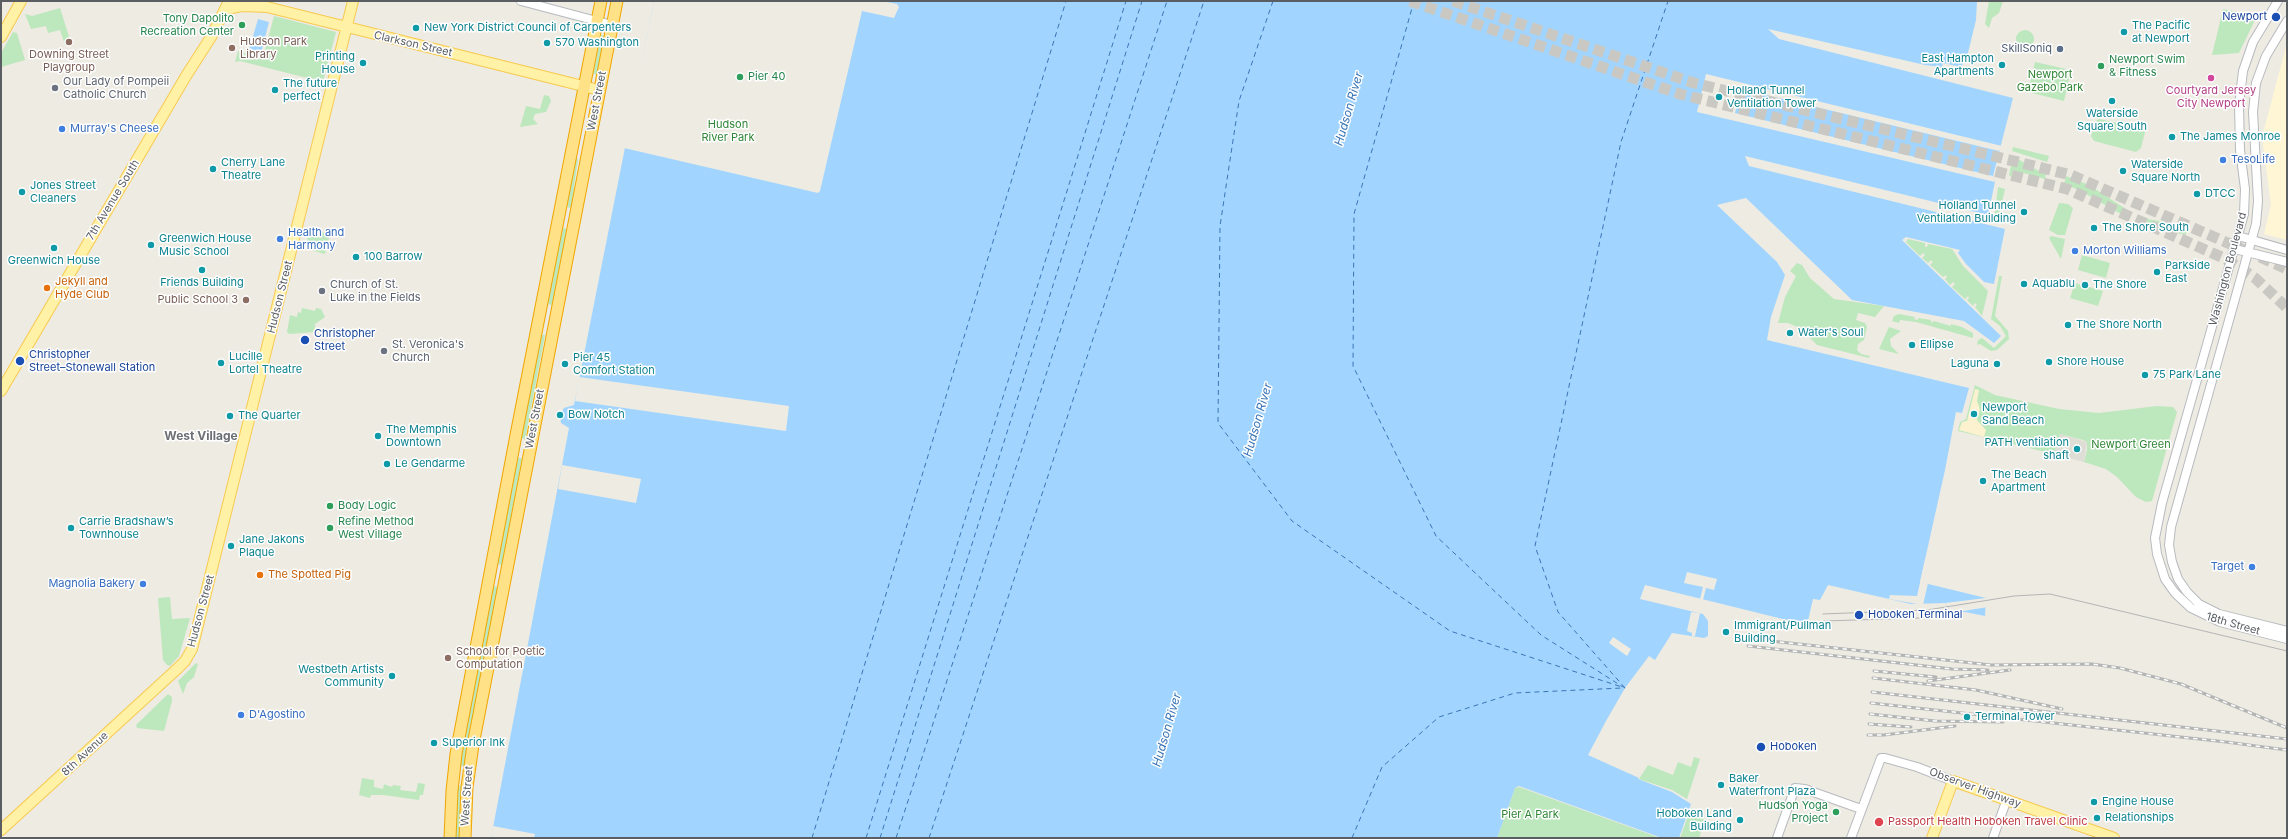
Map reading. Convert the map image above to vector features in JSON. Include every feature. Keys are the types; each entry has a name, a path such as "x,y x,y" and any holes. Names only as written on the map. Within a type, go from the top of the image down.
{"highway":[{"name":"West Street","path":"450,838 452,791 456,754 584,86 602,1"},
{"name":"West Street","path":"465,838 467,787 473,744 617,1"}],"main road":[{"path":"1,37 21,1"},
{"path":"254,1 267,7"},
{"name":"Hudson Street","path":"168,678 185,661 192,649 199,624 353,1"},
{"name":"Clarkson Street","path":"228,5 267,7 599,90"},
{"name":"7th Avenue South","path":"1,391 228,5"},
{"name":"8th Avenue","path":"1,830 168,678"},
{"path":"1932,838 1953,780"},
{"name":"Observer Highway","path":"1953,780 2114,838"}],"street":[{"path":"521,1 612,25"},
{"name":"Washington Boulevard","path":"2159,515 2238,236 2245,196 2239,113 2242,75 2251,46 2278,1"},
{"name":"Washington Boulevard","path":"2173,518 2257,220 2258,201 2253,117 2254,92 2266,56 2287,21"},
{"path":"2238,236 2287,250"},
{"path":"2235,249 2287,262"},
{"path":"2159,515 2173,518"},
{"name":"18th Street","path":"2159,515 2155,533 2158,559 2165,579 2182,601 2195,611 2215,621 2287,639"},
{"name":"18th Street","path":"2173,518 2169,537 2170,557 2178,579 2191,596 2204,607 2218,614 2287,631"},
{"name":"Observer Highway","path":"1861,809 1880,758 1887,758 1917,767 1953,780"},
{"path":"1777,838 1795,788 1805,789 1861,809 1851,838"},
{"path":"1993,838 2007,799"}],"shaded area":[{"path":"2287,43 2287,240 2264,234 2271,205 2262,137"},
{"path":"2060,434 2087,442 2084,462 2054,454"}],"green space":[{"path":"1989,1 2003,1 1999,13 1992,18 1989,28 1985,24"},
{"path":"60,8 71,43 65,45 60,30 48,33 46,26 31,29 25,14 32,16"},
{"path":"2223,9 2252,15 2255,20 2239,53 2212,55"},
{"path":"274,16 336,32 323,82 240,61 235,62 238,51 263,58"},
{"path":"2025,30 2031,33 2034,39 2031,45 2025,48 2019,45 2016,39 2019,33"},
{"path":"13,32 17,33 25,60 1,67 1,53"},
{"path":"601,35 605,36 597,75 593,74"},
{"name":"Newport Gazebo Park","path":"2035,62 2071,70 2064,101 2028,92"},
{"path":"544,95 549,96 551,101 546,112 535,114 533,119 538,124 520,127 526,106 540,109"},
{"path":"2099,119 2141,128 2145,132 2141,148 2136,152 2094,141 2091,136 2096,121"},
{"path":"2013,147 2049,156 2047,162 2012,151"},
{"path":"576,158 578,159 571,208 567,207"},
{"path":"2016,158 2046,175 2045,179 2013,170 2011,177 2009,175 2012,161"},
{"path":"2066,176 2089,185 2132,213 2128,218 2079,190 2064,184"},
{"path":"1998,187 2005,189 1998,219 2005,221 2003,222 1994,220"},
{"path":"2059,203 2068,204 2073,208 2065,235 2058,235 2049,230"},
{"path":"2147,219 2187,226 2187,232 2185,235 2148,225 2146,224"},
{"path":"563,228 567,229 552,305 547,304"},
{"path":"310,229 330,234 325,254 307,249 308,246 306,245"},
{"path":"2051,236 2065,239 2061,259 2049,238"},
{"path":"1908,239 1925,243 1925,247 1927,247 1928,244 1952,249 1963,266 1988,291 1982,316 1975,307 1977,305 1975,303 1973,306 1967,300 1969,298 1968,296 1965,299 1952,287 1955,284 1953,282 1950,285 1945,279 1947,277 1946,275 1943,277 1930,265 1933,262 1931,260 1928,263 1922,258 1925,255 1923,253 1920,256 1906,242"},
{"path":"2082,255 2110,263 2106,278 2078,270"},
{"path":"1797,263 1802,265 1810,278 1834,299 1884,306 1875,317 1858,313 1856,320 1865,323 1867,327 1864,340 1858,344 1857,350 1861,354 1870,356 1869,358 1817,345 1800,328 1788,323 1778,323 1785,297 1796,276 1790,271"},
{"path":"1999,276 2002,276 1995,316 2008,331 2009,339 1997,350 1991,351 1980,344 1977,345 1978,340 1982,338 1994,348 2006,336 2000,326 1991,319"},
{"path":"2075,283 2103,291 2098,306 2070,298"},
{"path":"302,308 315,311 316,308 321,309 325,317 315,324 315,332 289,334 287,332 290,315 297,317 298,312 301,313"},
{"path":"1899,314 1915,317 1914,319 1918,320 1918,318 1931,320 1931,323 1934,321 1951,326 1951,324 1962,327 1973,333 1973,338 1916,322 1900,320 1899,323 1892,321 1894,316"},
{"path":"1889,327 1901,331 1890,339 1891,346 1899,354 1879,349"},
{"path":"542,335 545,335 525,439 521,438"},
{"name":"Newport Green","path":"1975,385 1995,395 2059,409 2099,413 2157,406 2173,407 2177,412 2152,501 2146,502 2136,497 2117,477 2106,469 2084,462 2087,442 2083,440 2060,434 2054,454 1958,431 1960,422 1966,419"},
{"path":"518,458 522,458 502,565 497,564"},
{"path":"493,586 498,587 464,766 459,765"},
{"path":"170,597 172,619 190,618 179,656 170,666 163,660 158,598"},
{"path":"196,663 198,664 194,677 187,683 183,694 178,681"},
{"path":"168,694 172,697 172,701 164,731 137,728 136,725"},
{"path":"1694,757 1700,759 1687,799 1672,790 1639,779 1648,765 1673,775 1678,762 1691,767"},
{"path":"362,778 374,780 374,787 383,789 384,784 392,787 393,785 401,786 400,790 416,792 418,783 425,784 423,795 420,795 419,800 383,795 371,795 370,798 359,795"},
{"path":"463,786 460,838 456,838 458,787"},
{"name":"Pier A Park","path":"1519,787 1660,838 1497,838 1515,788"},
{"path":"1691,808 1699,811 1697,817 1705,820 1699,838 1680,838"}],"sand":[{"name":"Newport Sand Beach","path":"1975,389 1979,390 1977,401 1980,409 1977,420 1986,430 1984,437 1959,430 1962,422 1967,421"}],"water":[{"name":"Hudson River","path":"654,1 1977,1 1976,20 1967,57 1961,67 1943,63 1942,67 1925,65 1768,29 1779,39 2013,98 1993,176 1995,182 1988,215 1745,156 1749,166 2005,229 1994,284 1984,282 1966,264 1958,253 1960,250 1906,237 1902,240 2001,336 1994,343 1964,321 1852,300 1746,198 1717,205 1777,262 1785,275 1771,317 1767,340 1969,388 1962,413 1956,412 1945,470 1920,582 1986,598 1985,616 1965,612 1961,613 1962,616 1951,614 1945,603 1911,604 1828,585 1820,600 1813,599 1807,625 1645,585 1640,599 1703,614 1708,621 1708,636 1704,638 1672,633 1655,660 1649,656 1625,688 1588,755 1639,778 1638,779 1672,792 1691,804 1679,838 1662,838 1519,786 1515,788 1497,838 491,838 569,428 561,423 560,415 564,408 574,405"},
{"path":"258,19 269,22 261,53 249,50"}],"pier":[{"name":"Pier 40","path":"654,1 882,1 897,4 899,7 894,18 862,11 820,191 818,193 624,148"},
{"path":"1706,74 2002,146 1999,151 1741,89 1735,113 1993,176 1995,182 1697,112"},
{"path":"579,377 789,406 786,431 575,401"},
{"path":"562,465 641,479 636,503 558,489"},
{"path":"1925,560 1927,561 1922,581 1928,583 1923,605 1889,599 1890,595 1917,596"},
{"path":"1687,572 1717,579 1714,590 1706,588 1703,600 1700,599 1703,587 1684,583"},
{"path":"1986,598 1988,607 1951,613 1945,603"},
{"path":"1691,612 1700,613 1695,636 1692,636 1692,633 1687,631"},
{"path":"1613,637 1631,649 1627,656 1609,643"},
{"path":"493,826 535,834 534,838 491,838"}],"ferry route":[{"path":"812,838 1066,1"},
{"path":"866,838 1126,1"},
{"path":"880,838 1142,1"},
{"path":"896,838 1167,1"},
{"path":"929,838 1204,1"},
{"path":"1273,1 1239,101 1220,226 1218,423 1292,521 1450,631 1625,688"},
{"path":"1414,1 1354,214 1353,366 1436,536 1541,635 1623,687"},
{"path":"1625,688 1558,612 1535,546 1621,142 1668,1"},
{"path":"1352,838 1382,767 1439,717 1515,693 1622,688"}],"tunnel":[{"path":"1410,1 1680,94 2067,189 2226,259 2255,278 2287,308"},
{"path":"1453,1 1694,83 2071,175 2244,250"},
{"path":"2260,257 2287,269"}],"tram line":[{"path":"1823,614 1927,610 2014,596 2050,594 2287,651"},
{"path":"1824,621 1920,618 1945,612"}],"railway":[{"path":"1762,640 1991,665 2092,664 2120,668 2181,684 2287,728"},
{"path":"1748,646 1952,669 1988,670"},
{"path":"1928,681 2010,670"},
{"path":"1874,671 1936,677"},
{"path":"1873,678 1976,690 2062,709"},
{"path":"1872,692 2287,739"},
{"path":"1871,703 2287,750"},
{"path":"1870,714 1935,721 2003,722"},
{"path":"1869,724 1911,727"},
{"path":"1868,735 1884,735 1955,726"}],"place":[{"name":"Newport","path":"2276,17"},
{"name":"Tony Dapolito Recreation Center","path":"242,25"},
{"name":"New York District Council of Carpenters","path":"416,28"},
{"name":"The Pacific at Newport","path":"2124,32"},
{"name":"Downing Street Playgroup","path":"69,42"},
{"name":"570 Washington","path":"547,43"},
{"name":"Hudson Park Library","path":"232,48"},
{"name":"SkillSoniq","path":"2060,49"},
{"name":"Printing House","path":"363,63"},
{"name":"East Hampton Apartments","path":"2002,65"},
{"name":"Newport Swim & Fitness","path":"2101,66"},
{"name":"Pier 40","path":"740,77"},
{"name":"Courtyard Jersey City Newport","path":"2211,78"},
{"name":"Our Lady of Pompeii Catholic Church","path":"55,88"},
{"name":"The future perfect","path":"275,90"},
{"name":"Holland Tunnel Ventilation Tower","path":"1719,97"},
{"name":"Waterside Square South","path":"2112,101"},
{"name":"Murray's Cheese","path":"62,129"},
{"name":"The James Monroe","path":"2172,137"},
{"name":"TesoLife","path":"2223,160"},
{"name":"Cherry Lane Theatre","path":"213,169"},
{"name":"Waterside Square North","path":"2123,171"},
{"name":"Jones Street Cleaners","path":"22,192"},
{"name":"DTCC","path":"2197,194"},
{"name":"Holland Tunnel Ventilation Building","path":"2024,212"},
{"name":"The Shore South","path":"2094,228"},
{"name":"Health and Harmony","path":"280,239"},
{"name":"Greenwich House Music School","path":"151,245"},
{"name":"Greenwich House","path":"54,248"},
{"name":"Morton Williams","path":"2075,251"},
{"name":"100 Barrow","path":"356,257"},
{"name":"Friends Building","path":"202,270"},
{"name":"Parkside East","path":"2157,272"},
{"name":"Aquablu","path":"2024,284"},
{"name":"The Shore","path":"2085,285"},
{"name":"Jekyll and Hyde Club","path":"47,288"},
{"name":"Church of St. Luke in the Fields","path":"322,291"},
{"name":"Public School 3","path":"246,300"},
{"name":"The Shore North","path":"2068,325"},
{"name":"Water's Soul","path":"1790,333"},
{"name":"Christopher Street","path":"305,340"},
{"name":"Ellipse","path":"1912,345"},
{"name":"St. Veronica's Church","path":"384,351"},
{"name":"Christopher Street–Stonewall Station","path":"20,361"},
{"name":"Shore House","path":"2049,362"},
{"name":"Lucille Lortel Theatre","path":"221,363"},
{"name":"Pier 45 Comfort Station","path":"565,364"},
{"name":"Laguna","path":"1997,364"},
{"name":"75 Park Lane","path":"2145,375"},
{"name":"Newport Sand Beach","path":"1974,414"},
{"name":"Bow Notch","path":"560,415"},
{"name":"The Quarter","path":"230,416"},
{"name":"The Memphis Downtown","path":"378,436"},
{"name":"PATH ventilation shaft","path":"2077,449"},
{"name":"Le Gendarme","path":"387,464"},
{"name":"The Beach Apartment","path":"1983,481"},
{"name":"Body Logic","path":"330,506"},
{"name":"Carrie Bradshaw’s Townhouse","path":"71,528"},
{"name":"Refine Method West Village","path":"330,528"},
{"name":"Jane Jakons Plaque","path":"231,546"},
{"name":"Target","path":"2252,567"},
{"name":"The Spotted Pig","path":"260,575"},
{"name":"Magnolia Bakery","path":"143,584"},
{"name":"Hoboken Terminal","path":"1859,615"},
{"name":"Immigrant/Pullman Building","path":"1726,632"},
{"name":"School for Poetic Computation","path":"448,658"},
{"name":"Westbeth Artists Community","path":"392,676"},
{"name":"D'Agostino","path":"241,715"},
{"name":"Terminal Tower","path":"1967,717"},
{"name":"Superior Ink","path":"434,743"},
{"name":"Hoboken","path":"1761,747"},
{"name":"Baker Waterfront Plaza","path":"1721,785"},
{"name":"Engine House","path":"2094,802"},
{"name":"Hudson Yoga Project","path":"1836,812"},
{"name":"Relationships","path":"2097,818"},
{"name":"Hoboken Land Building","path":"1740,820"},
{"name":"Passport Health Hoboken Travel Clinic","path":"1879,822"}],"district":[{"name":"West Village","path":"201,436"}],"park label":[{"name":"Hudson River Park","path":"728,131"}]}
